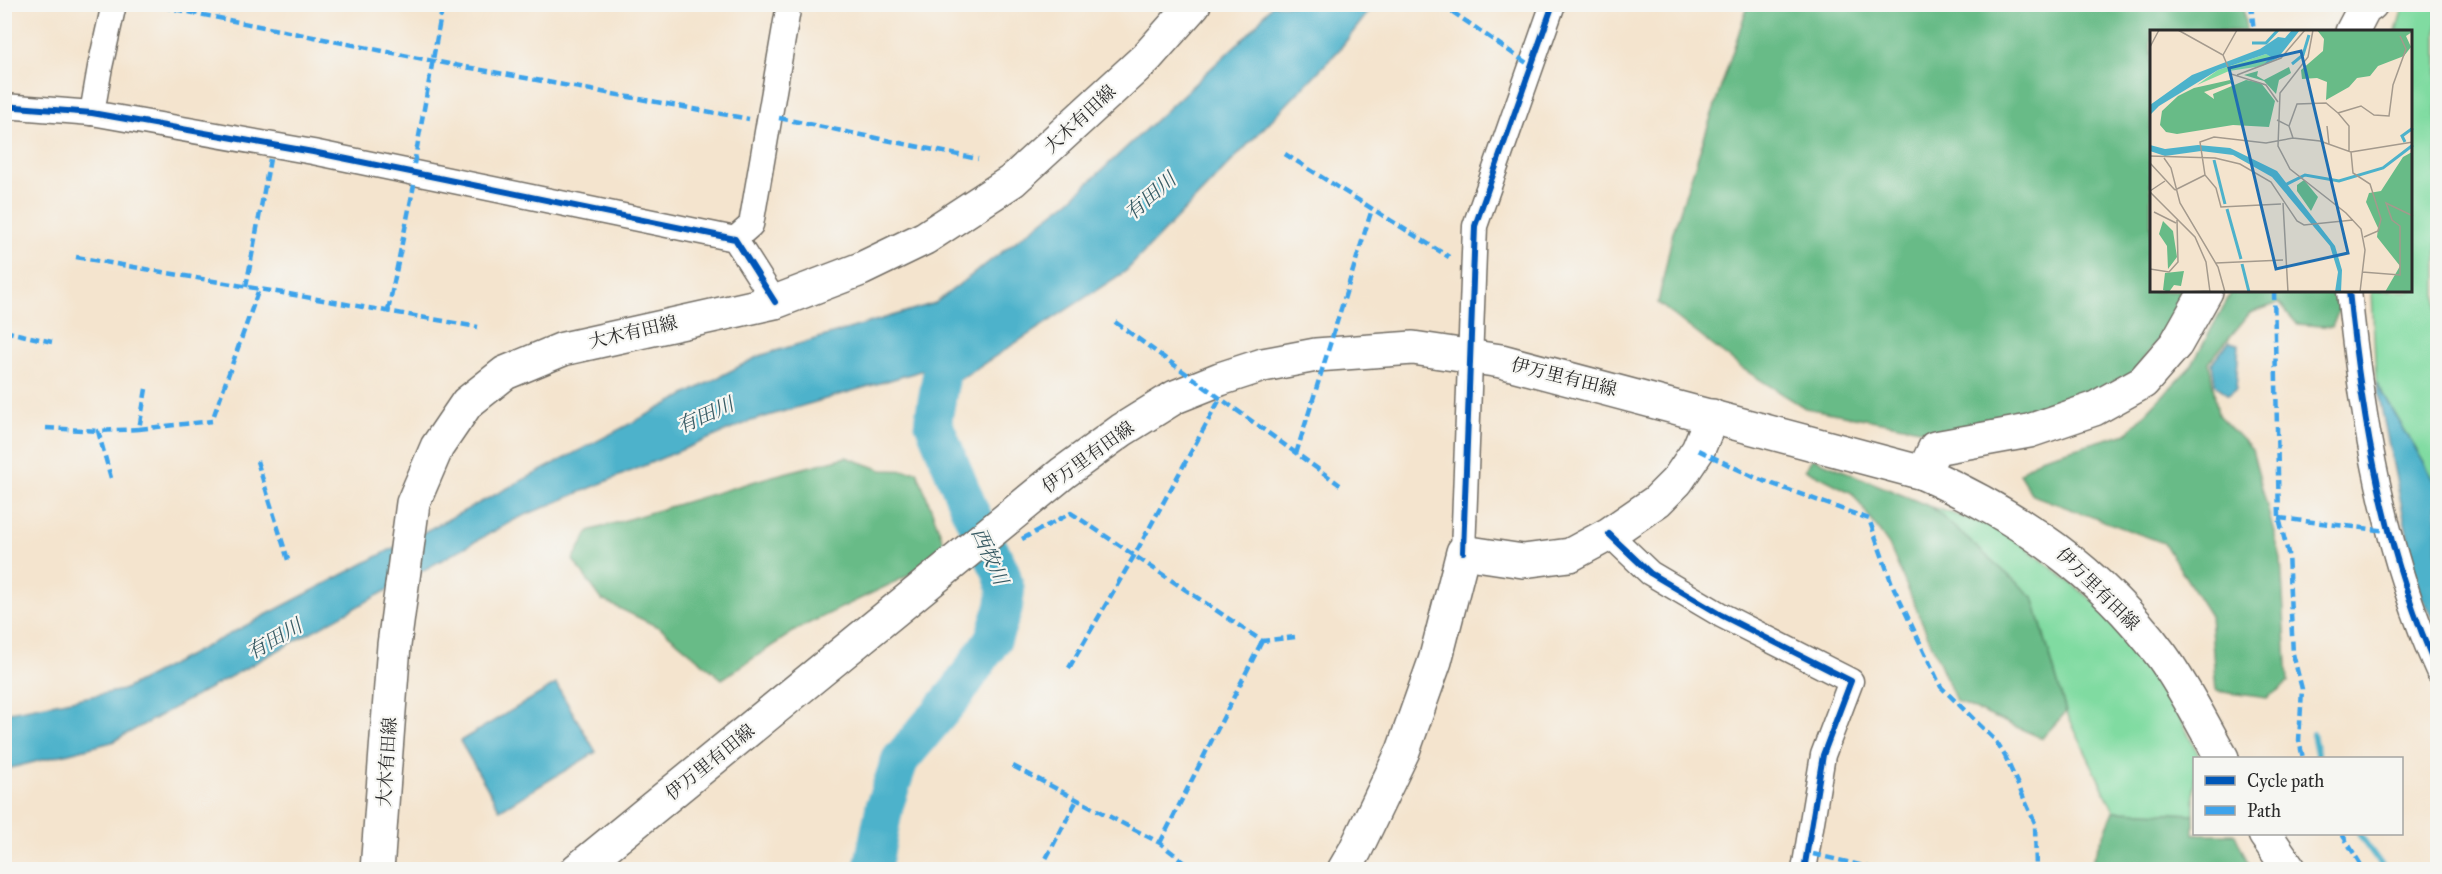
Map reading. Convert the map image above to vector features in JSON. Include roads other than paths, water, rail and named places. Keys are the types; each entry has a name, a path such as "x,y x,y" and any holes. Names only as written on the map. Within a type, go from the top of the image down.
{"main road":[{"name":"大木有田線","path":"377,870 394,645 413,503 437,447 467,403 505,373 563,349 644,329 775,302 861,269 925,238 1012,181 1147,57 1194,4"},
{"path":"2353,30 2364,9 2371,4"},
{"path":"1923,473 1935,448 2029,430 2094,409 2143,382 2176,344 2205,292"},
{"name":"伊万里有田線","path":"577,870 1008,517 1122,430 1175,397 1263,364 1316,355 1413,348 1501,361 1712,416 1923,473 1973,496 2053,545 2091,578 2128,615 2163,657 2221,757"},
{"path":"1344,870 1402,751 1435,661 1462,552 1522,561 1570,555 1609,534 1657,501 1677,481 1698,450 1712,416"},
{"path":"2266,835 2290,870"}],"street":[{"path":"92,113 114,4"},
{"path":"735,239 751,225 789,4"},
{"path":"1462,552 1475,226 1553,4"},
{"path":"4,106 92,113 313,152 735,239 775,302"},
{"path":"2349,292 2358,384 2388,531 2416,623 2438,671"},
{"path":"1609,534 1650,573 1721,615 1851,681 1823,755 1804,870"}],"water":[{"name":"有田川","path":"1272,5 1374,5 1339,50 1126,271 939,393 924,370 751,421 516,519 112,742 5,768 4,713 123,690 759,356 935,303 1070,200 1251,31"},
{"path":"2229,342 2239,344 2236,389 2228,395 2215,384 2212,363"},
{"path":"2376,382 2437,485 2437,626 2419,591"},
{"path":"556,684 596,752 500,810 460,741"}],"waterway":[{"name":"西牧川","path":"872,870 885,804 900,760 958,691 993,639 1004,607 1006,590 1001,572 970,511 933,422 947,341"},
{"path":"2313,734 2318,757"},
{"path":"2360,835 2385,870"}]}
